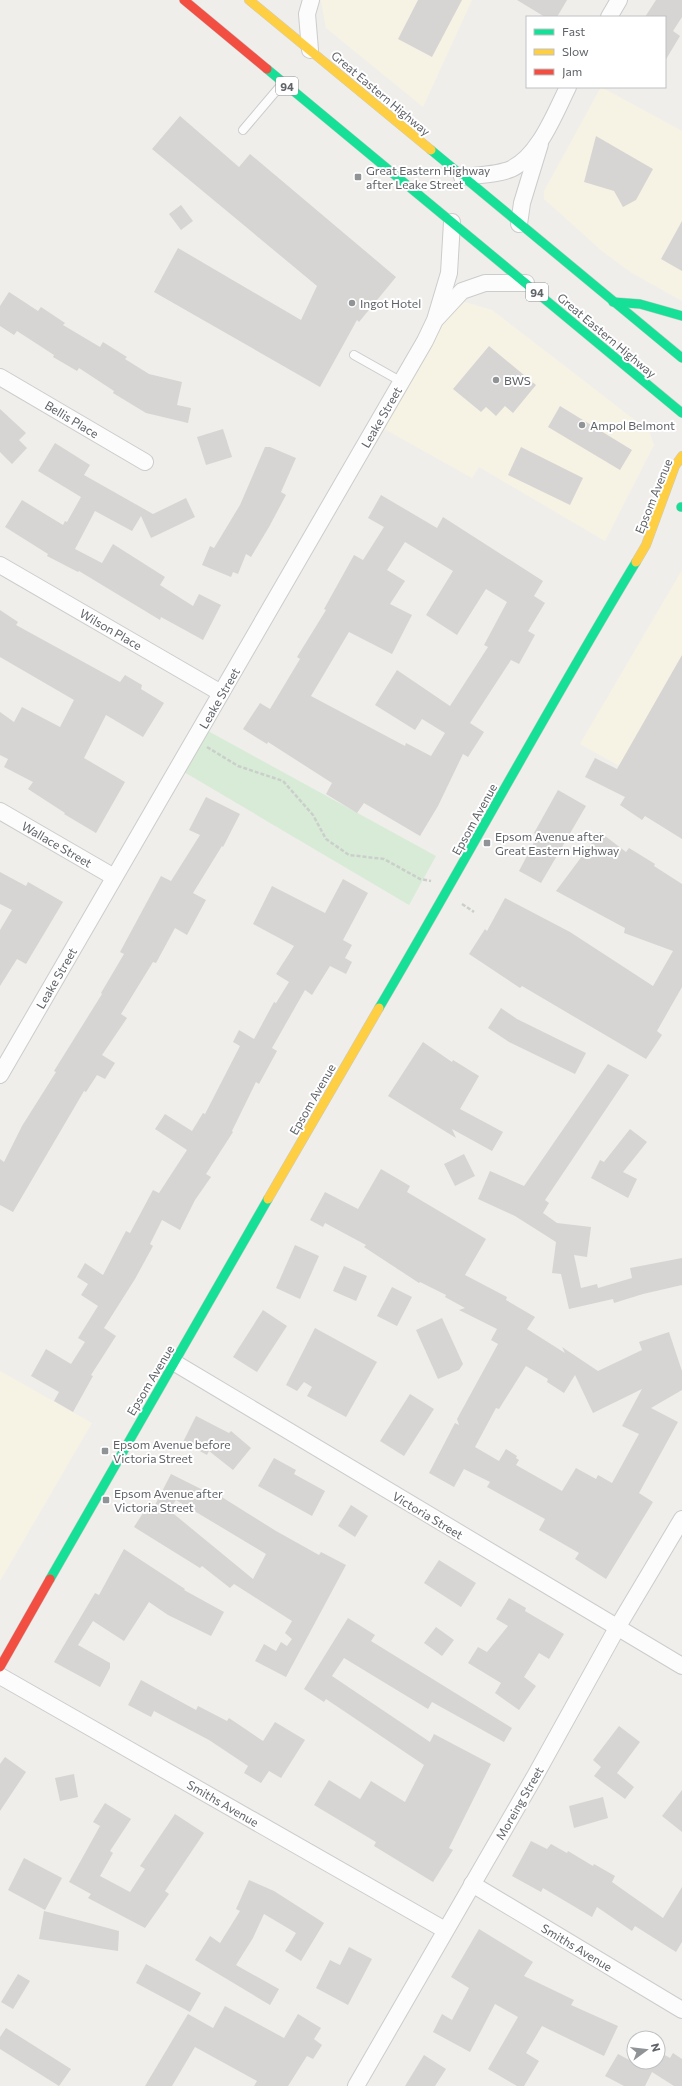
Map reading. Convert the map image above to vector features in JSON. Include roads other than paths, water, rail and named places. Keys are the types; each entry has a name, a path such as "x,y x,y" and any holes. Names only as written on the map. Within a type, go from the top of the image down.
{"main road":[{"name":"Great Eastern Highway","path":"184,0 682,413"},
{"name":"Great Eastern Highway","path":"249,0 682,358"},
{"path":"613,302 640,304 682,316"},
{"name":"Epsom Avenue","path":"0,1666 113,1467 445,893 595,629 646,545 675,466 682,456"},
{"name":"Epsom Avenue","path":"646,545 661,529"}],"street":[{"path":"310,50 307,14 311,0"},
{"path":"610,16 619,0"},
{"path":"462,177 510,169 522,162 541,140 567,88"},
{"path":"519,224 522,203 535,167 541,140"},
{"name":"Leake Street","path":"0,1075 402,382 436,320 449,273 452,222"},
{"name":"Leake Street","path":"436,320 462,292 485,283 526,283"},
{"name":"Bellis Place","path":"0,377 145,462"},
{"name":"Wilson Place","path":"0,565 221,693"},
{"name":"Wallace Street","path":"0,811 114,877"},
{"name":"Victoria Street","path":"175,1362 682,1666"},
{"name":"Moreing Street","path":"356,2086 535,1776 617,1628 682,1519"},
{"name":"Smiths Avenue","path":"0,1676 445,1930"},
{"name":"Smiths Avenue","path":"472,1884 682,2010"}],"lane":[{"path":"243,130 284,82"},
{"path":"354,355 402,382"}],"place":[{"name":"Great Eastern Highway after Leake Street","path":"358,177"},
{"name":"Ingot Hotel","path":"352,303"},
{"name":"BWS","path":"496,380"},
{"name":"Ampol Belmont","path":"582,425"},
{"name":"Epsom Avenue after Great Eastern Highway","path":"487,843"},
{"name":"Epsom Avenue before Victoria Street","path":"105,1451"},
{"name":"Epsom Avenue after Victoria Street","path":"106,1500"}]}
